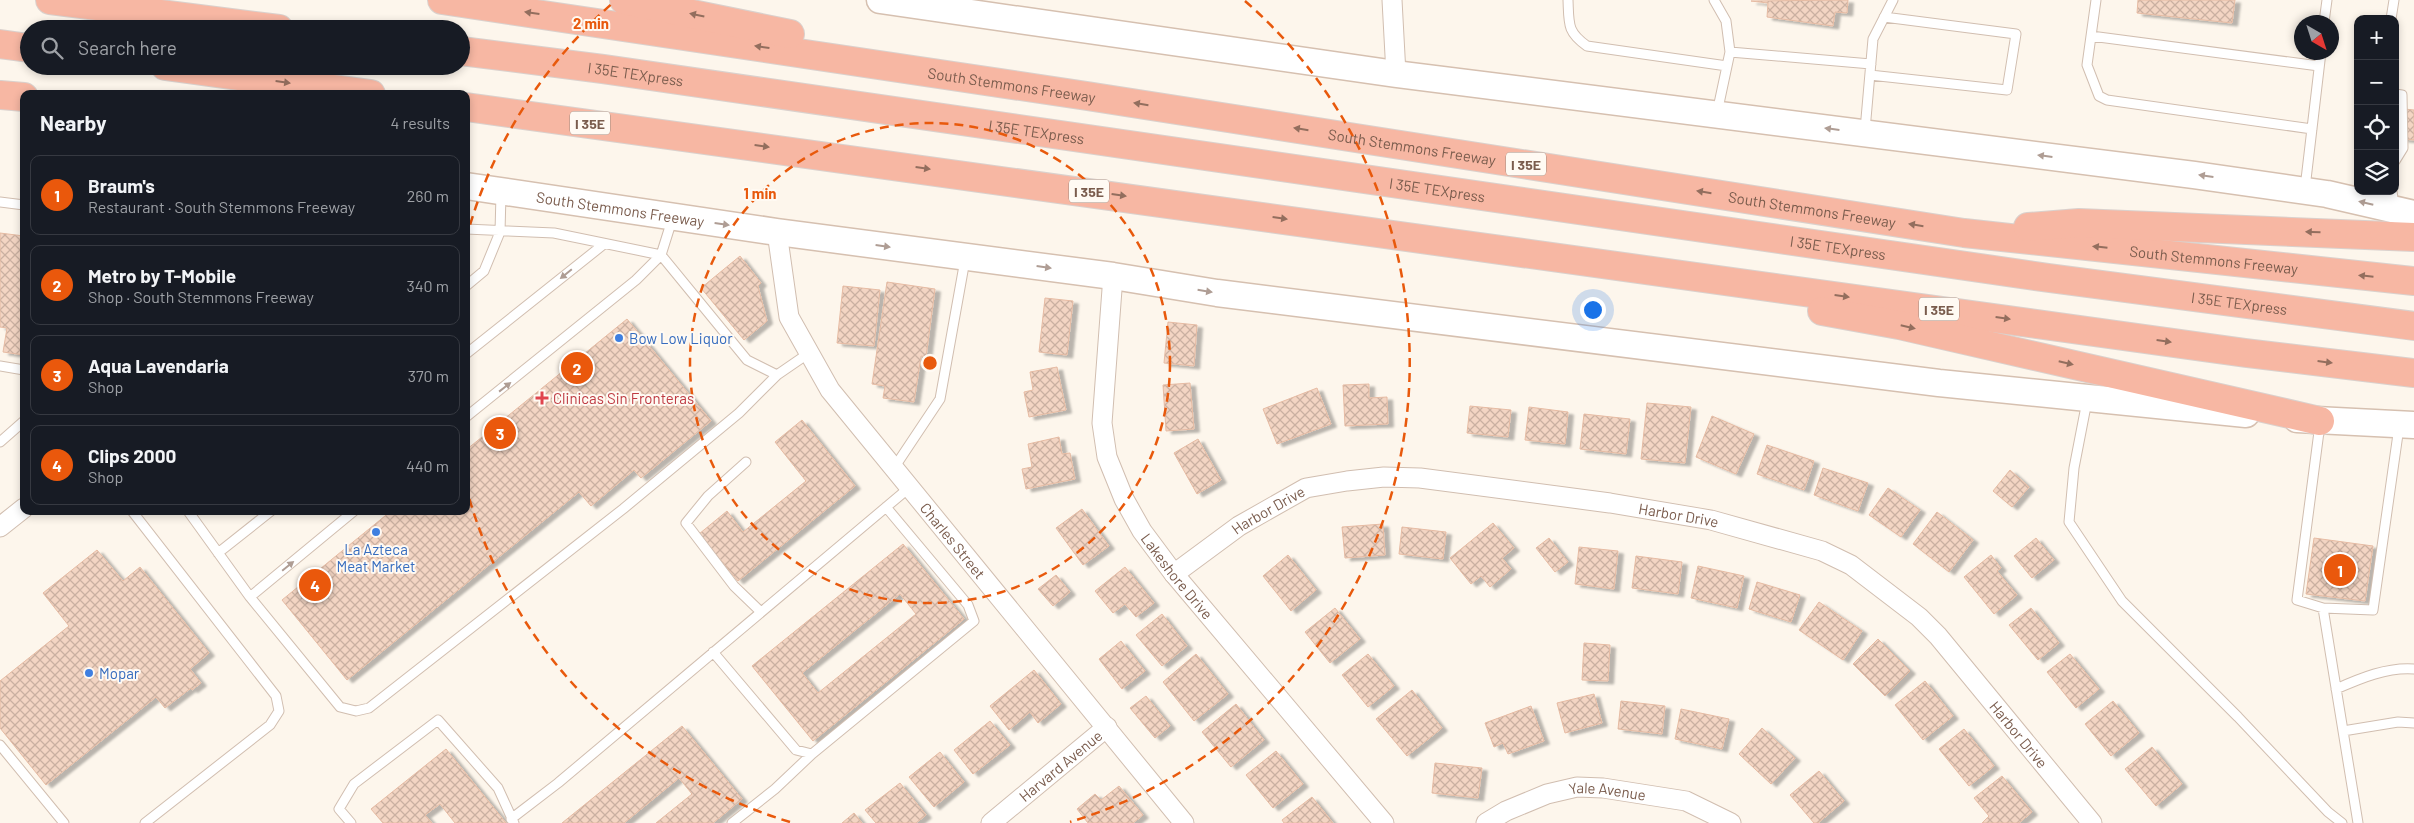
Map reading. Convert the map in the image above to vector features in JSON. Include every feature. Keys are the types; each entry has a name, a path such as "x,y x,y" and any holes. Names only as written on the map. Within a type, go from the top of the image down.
{"highway":[{"path":"50,0 208,20"},
{"path":"89,0 225,20"},
{"name":"South Stemmons Freeway","path":"442,0 1087,96 1964,233 2414,281"},
{"path":"624,0 1087,96"},
{"path":"0,44 20,47"},
{"name":"I 35E TEXpress","path":"470,52 602,69 2049,278 2414,326"},
{"path":"231,75 342,90"},
{"path":"0,95 20,97"},
{"name":"I 35E","path":"470,107 2246,352 2414,373"},
{"path":"470,124 714,140"},
{"path":"1964,233 2079,223 2414,237"},
{"path":"1464,243 1899,325 2320,421"}],"main road":[{"path":"880,0 1396,74 2194,175 2400,205"},
{"path":"0,101 20,105"},
{"name":"South Stemmons Freeway","path":"470,187 778,232 1113,276 1246,297 1939,383 2320,421 2407,425"}],"street":[{"path":"1392,0 1396,74"},
{"name":"Charles Street","path":"778,232 789,317 830,390 1184,823"},
{"name":"Lakeshore Drive","path":"1113,276 1102,423 1108,457 1124,499 1142,531 1174,574 1384,823"},
{"name":"Harbor Drive","path":"1174,574 1239,526 1306,488 1384,477 1420,478 1619,505 1711,520 1822,550 1851,565 1919,617 1938,636 2092,823"},
{"path":"0,527 20,511"},
{"name":"Harvard Avenue","path":"990,823 1106,727"},
{"name":"Yale Avenue","path":"1486,823 1506,811 1547,794 1577,787 1603,788 1686,801 1731,823"}],"lane":[{"path":"1568,0 1569,20 1574,37 1587,46 1727,66"},
{"path":"1714,0 1726,22 1730,52 1717,114"},
{"path":"1864,133 1874,39 1893,0"},
{"path":"2096,0 2087,65 2098,96 2117,101 2312,129"},
{"path":"2325,15 2327,0"},
{"path":"2392,15 2394,0"},
{"path":"1870,74 2007,90 2016,34 1884,17"},
{"path":"2091,36 2319,66"},
{"path":"1730,52 1871,64"},
{"path":"2305,191 2320,60"},
{"path":"2399,95 2402,95 2403,148 2399,154"},
{"path":"470,283 484,271 500,232 501,191"},
{"path":"0,202 20,204"},
{"path":"470,414 636,280 661,255 673,216"},
{"path":"470,229 554,233 661,255 747,360 777,374"},
{"path":"470,351 604,244"},
{"path":"894,468 940,399 965,257"},
{"path":"191,515 250,597 340,707 356,711 368,708 623,509 739,414 777,374 809,353"},
{"path":"0,366 20,369"},
{"path":"2087,398 2074,468 2069,522 2122,601 2177,654 2328,812 2342,823"},
{"path":"2320,421 2297,600 2323,608 2373,610 2407,425"},
{"path":"0,442 20,424"},
{"path":"746,462 708,496 686,523 734,586 761,612"},
{"path":"350,823 339,809 354,784 438,720 498,788 513,821 910,487"},
{"path":"732,823 775,789 812,754 974,621 968,605 886,507"},
{"path":"135,515 276,696 279,711 270,726 145,823"},
{"path":"218,554 266,515"},
{"path":"250,597 349,515"},
{"path":"2323,608 2358,823"},
{"path":"713,652 796,750 812,754"},
{"path":"2336,689 2361,678 2397,668 2414,669"},
{"path":"2343,731 2398,722 2414,723"},
{"path":"0,745 64,823"}],"building":[{"path":"1848,0 1847,13 1835,12 1833,26 1767,17 1768,3 1751,1"},
{"path":"2138,0 2235,0 2232,23 2137,13"},
{"path":"2399,108 2414,110 2414,140 2399,138"},
{"path":"0,233 20,236 20,354 3,352 7,328 0,327"},
{"path":"740,256 761,283 758,286 767,321 744,340 701,288"},
{"path":"887,282 935,289 926,357 921,356 914,402 883,398 885,386 872,384"},
{"path":"843,286 880,290 874,346 837,343"},
{"path":"1045,298 1073,301 1067,355 1039,352"},
{"path":"627,319 711,421 641,478 634,470 591,506 579,492 347,680 282,600 386,515 470,515 470,447"},
{"path":"1168,322 1197,325 1194,366 1164,363"},
{"path":"1057,367 1066,410 1029,417 1024,392 1033,390 1030,372"},
{"path":"1190,383 1194,429 1166,431 1163,385"},
{"path":"1369,384 1369,398 1387,397 1388,424 1345,426 1343,385"},
{"path":"1317,388 1331,424 1277,444 1263,409"},
{"path":"1647,403 1691,407 1685,463 1641,459"},
{"path":"1470,406 1511,410 1508,437 1467,433"},
{"path":"1529,407 1568,412 1565,444 1525,440"},
{"path":"1584,414 1630,419 1626,454 1580,449"},
{"path":"1712,416 1754,434 1736,474 1696,457"},
{"path":"802,420 855,486 738,581 699,534 727,511 743,532 806,481 775,442"},
{"path":"1059,437 1062,454 1070,453 1075,479 1026,489 1022,469 1032,467 1028,444"},
{"path":"1198,439 1221,480 1197,494 1174,453"},
{"path":"1767,445 1814,461 1804,490 1757,474"},
{"path":"1823,468 1868,483 1858,511 1814,495"},
{"path":"2010,470 2029,487 2012,507 1993,491"},
{"path":"1888,488 1920,510 1901,537 1869,515"},
{"path":"1082,509 1109,546 1083,565 1056,528"},
{"path":"1937,512 1973,540 1949,572 1913,544"},
{"path":"1493,523 1514,548 1502,558 1511,569 1490,587 1481,576 1471,584 1450,558"},
{"path":"1383,524 1385,555 1345,558 1342,527"},
{"path":"1402,527 1446,532 1443,559 1399,554"},
{"path":"1549,538 1568,562 1555,572 1536,548"},
{"path":"2036,538 2054,560 2032,578 2014,556"},
{"path":"2314,538 2373,546 2365,601 2306,594"},
{"path":"903,544 964,619 813,741 752,666","holes":["900,594 916,614 818,693 802,673"]},
{"path":"1579,547 1618,551 1614,589 1575,584"},
{"path":"97,550 123,581 140,567 209,653 190,669 201,683 192,690 191,688 165,708 156,697 46,785 0,728 0,681 69,626 43,593"},
{"path":"1288,555 1316,590 1291,611 1263,576"},
{"path":"1991,555 2001,568 1997,571 2017,595 1994,614 1964,577"},
{"path":"1636,556 1682,562 1678,594 1632,588"},
{"path":"1698,566 1744,576 1737,608 1691,598"},
{"path":"1125,567 1154,603 1136,617 1125,604 1113,613 1095,591"},
{"path":"1056,575 1070,592 1053,606 1038,589"},
{"path":"1757,582 1800,595 1791,622 1749,609"},
{"path":"1819,602 1862,631 1843,660 1799,630"},
{"path":"1335,608 1360,639 1330,663 1305,632"},
{"path":"2031,608 2059,643 2038,660 2009,625"},
{"path":"1162,614 1187,646 1162,666 1136,635"},
{"path":"1878,639 1910,671 1885,696 1853,664"},
{"path":"1121,641 1145,671 1122,689 1099,659"},
{"path":"1584,643 1610,645 1608,681 1582,680"},
{"path":"1196,654 1228,694 1194,721 1163,682"},
{"path":"1368,654 1394,686 1368,707 1342,675"},
{"path":"2070,654 2099,689 2076,708 2047,672"},
{"path":"1034,670 1061,704 1038,723 1030,712 1009,730 990,706"},
{"path":"1925,681 1953,716 1923,740 1895,705"},
{"path":"1412,690 1442,728 1407,756 1376,719"},
{"path":"1594,694 1602,723 1565,733 1557,703"},
{"path":"1146,696 1170,726 1155,738 1130,708"},
{"path":"1621,701 1665,706 1662,734 1618,729"},
{"path":"2113,701 2139,733 2111,756 2085,724"},
{"path":"1236,704 1264,740 1231,767 1202,732"},
{"path":"1531,706 1544,741 1508,754 1503,743 1494,747 1485,723"},
{"path":"1681,709 1729,719 1722,749 1675,739"},
{"path":"990,721 1010,745 973,774 954,750"},
{"path":"682,726 742,799 713,823 656,823 692,794 679,778 624,823 562,823"},
{"path":"1762,728 1795,758 1771,784 1739,754"},
{"path":"1964,729 1994,766 1969,786 1939,749"},
{"path":"2152,747 2182,784 2156,806 2125,769"},
{"path":"446,749 506,823 455,823 440,804 425,815 432,823 383,823 371,809"},
{"path":"1276,751 1303,784 1273,808 1246,775"},
{"path":"940,752 964,782 934,807 909,777"},
{"path":"1435,763 1482,768 1478,798 1432,793"},
{"path":"1819,771 1844,801 1818,823 1814,823 1790,795"},
{"path":"2002,776 2032,812 2019,823 1982,823 1989,816 1974,798"},
{"path":"900,783 926,815 916,823 876,823 865,810"},
{"path":"1119,786 1143,815 1133,823 1088,823 1077,809 1095,794 1101,800"},
{"path":"1312,797 1333,823 1284,823 1282,820"},
{"path":"854,813 862,823 842,823"}],"place":[{"name":"Bow Low Liquor","path":"619,338"},
{"name":"Metro by T-Mobile","path":"577,368"},
{"name":"Clinicas Sin Fronteras","path":"542,398"},
{"name":"Aqua Lavendaria","path":"500,433"},
{"name":"La Azteca Meat Market","path":"376,532"},
{"name":"Braum's","path":"2340,570"},
{"name":"Clips 2000","path":"315,585"},
{"name":"Mopar","path":"89,673"}]}
